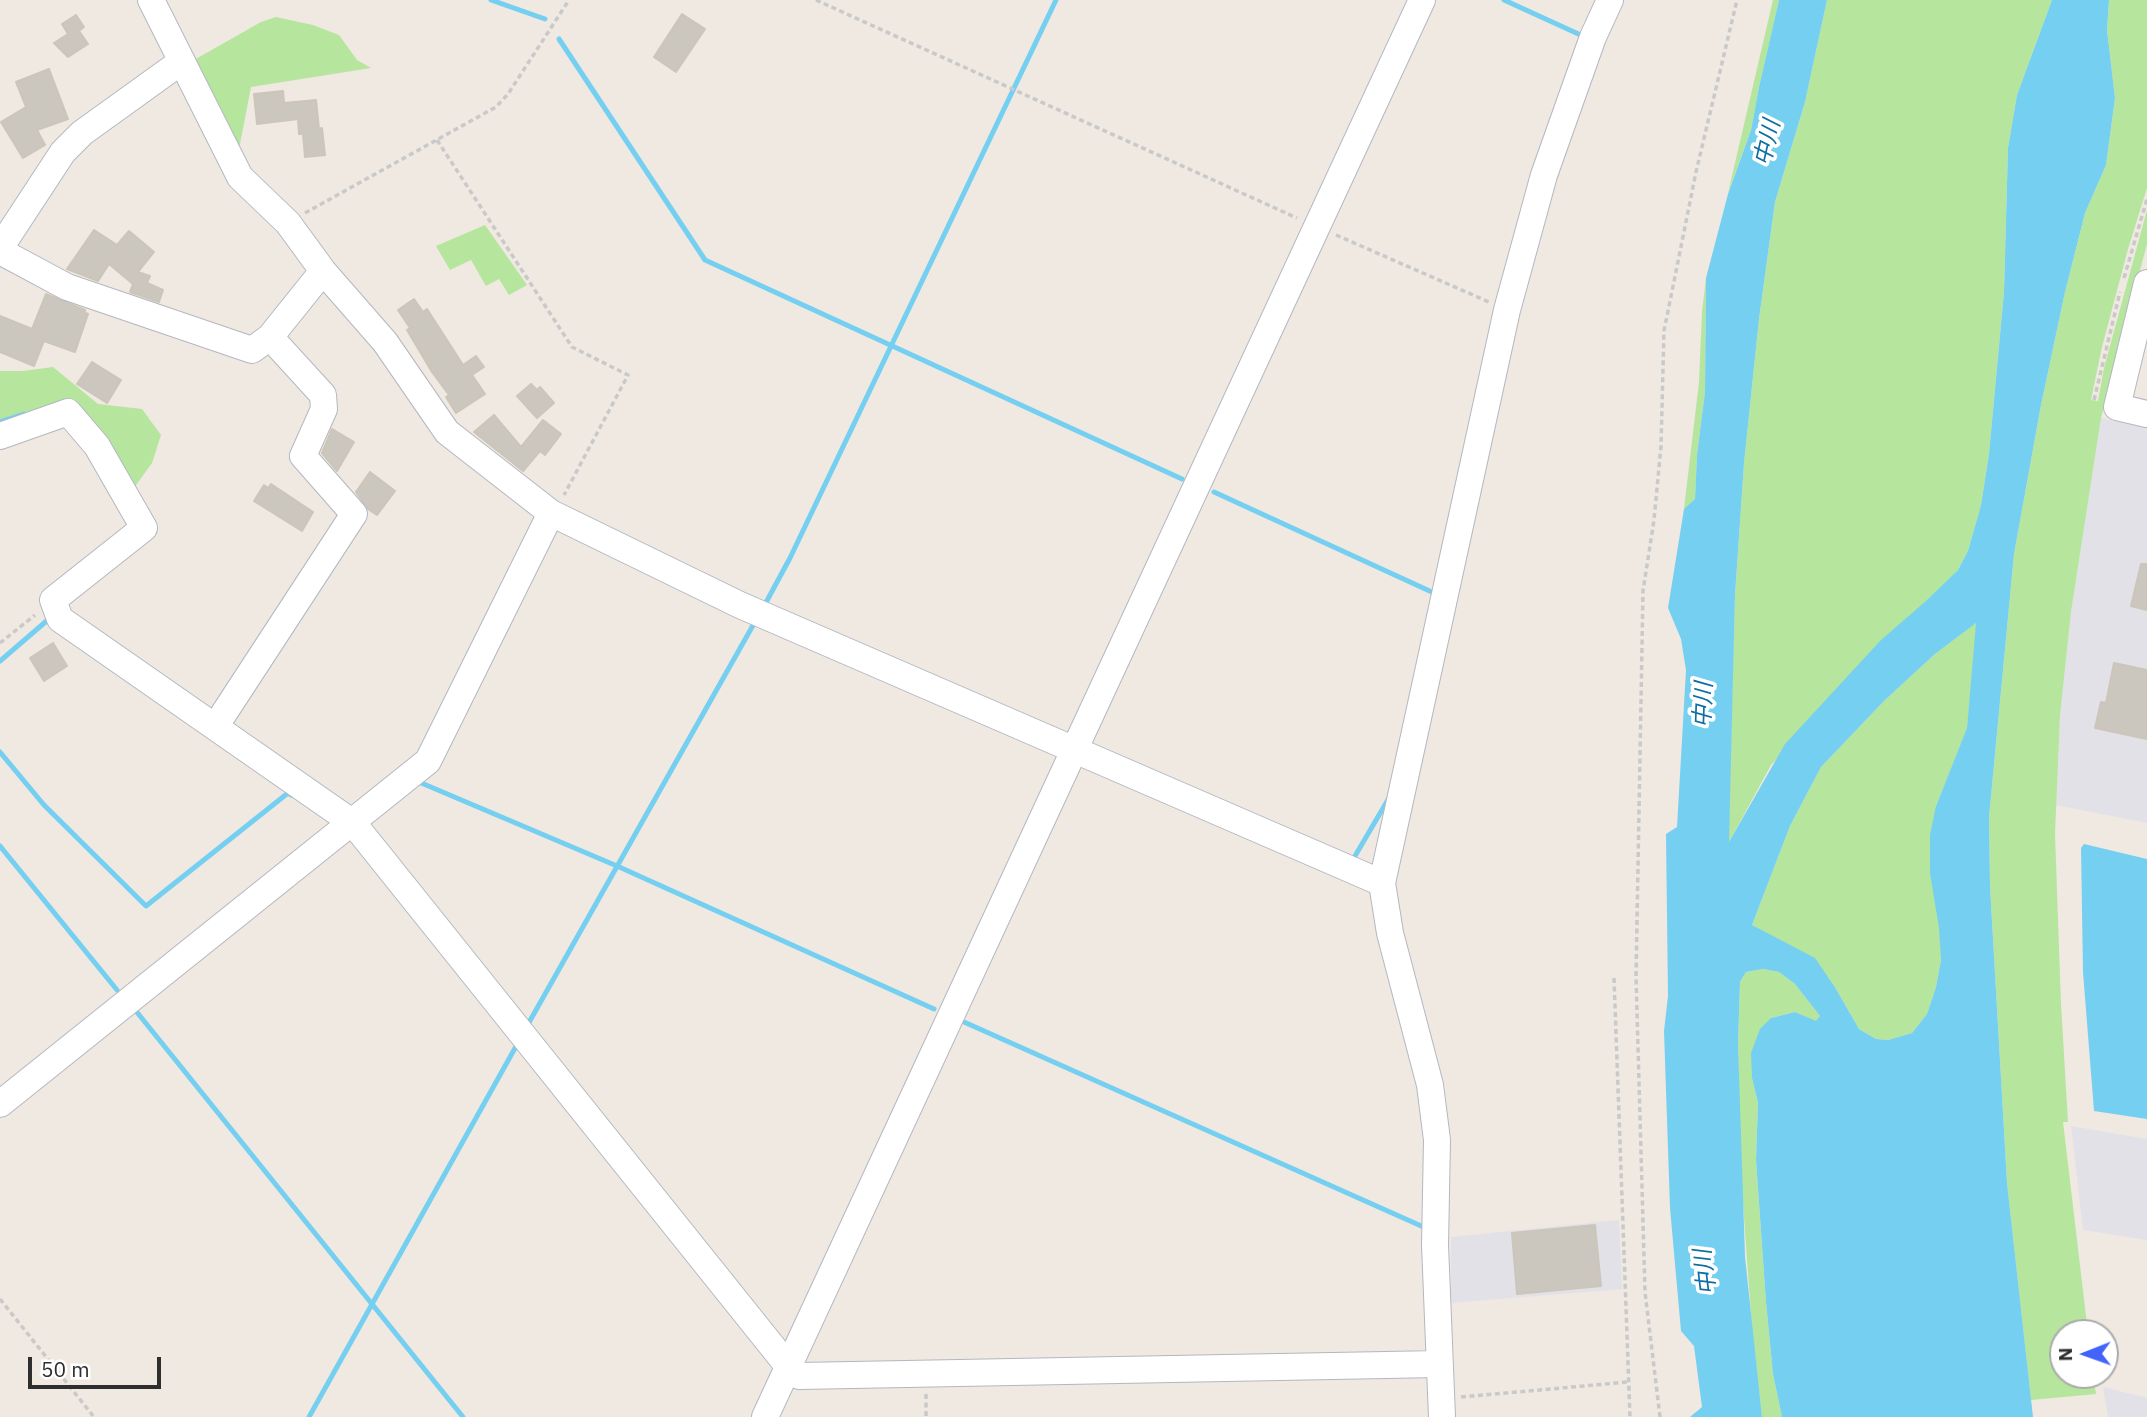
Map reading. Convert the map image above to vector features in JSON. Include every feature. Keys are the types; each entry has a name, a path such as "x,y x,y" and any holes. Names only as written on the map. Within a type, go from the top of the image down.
{"street":[{"path":"151,0 240,177 288,223 323,271 385,342 447,432 551,513 760,614 1382,883"},
{"path":"765,1417 1422,0"},
{"path":"1442,1408 1435,1245 1437,1140 1430,1086 1390,933 1382,883 1507,310 1544,175 1593,37 1610,0"},
{"path":"182,61 82,133 63,152 0,249 67,287 252,350 270,337 323,271"},
{"path":"2147,283 2117,408 2147,414"},
{"path":"215,727 354,514 303,456 324,409 323,396 270,337"},
{"path":"0,436 68,412 97,446 144,528 53,600 60,619 353,823 788,1366 799,1376 1439,1364"},
{"path":"0,1104 428,761 551,513"}],"path":[{"path":"288,223 496,107 508,94 569,0"},
{"path":"816,0 1507,310"},
{"path":"1660,1417 1645,1292 1636,977 1643,590 1654,520 1661,446 1664,331 1699,158 1737,0"},
{"path":"437,140 572,347 628,375 567,491 551,513"},
{"path":"0,643 53,600"},
{"path":"1614,978 1630,1417"},
{"path":"0,1299 94,1417"},
{"path":"1442,1408 1629,1382"}],"shaded area":[{"path":"2101,418 2147,428 2147,823 2056,805 2060,716 2071,612"},
{"path":"2071,1126 2147,1139 2147,1240 2083,1230"},
{"path":"1619,1220 1622,1289 1451,1303 1451,1237"},
{"path":"2103,1389 2147,1398 2147,1417 2108,1417"}],"green space":[{"path":"1773,0 1779,0 1751,130 1728,193"},
{"path":"1827,0 2052,0 2017,95 2008,148 2004,292 1989,454 1981,505 1968,551 1958,570 1771,765 1728,844 1735,595 1744,463 1759,319 1775,202 1805,102"},
{"path":"2109,0 2147,0 2147,188 2102,347 2091,400 2098,401 2104,368 2147,210 2147,244 2101,418 2071,612 2060,716 2055,834 2068,1122 2063,1122 2086,1319 2049,1319 2049,1389 2095,1389 2096,1394 2031,1400 2007,1183 1990,886 1989,817 2014,554 2065,292 2085,213 2106,165 2115,98 2107,30"},
{"path":"276,17 313,25 339,35 357,60 371,68 251,87 238,154 194,60 261,22"},
{"path":"485,225 527,285 509,295 499,279 486,286 471,260 450,270 436,246"},
{"path":"1706,278 1705,392 1697,455 1695,499 1684,509 1699,382"},
{"path":"53,367 98,404 142,409 161,435 152,463 131,492 65,400 0,422 0,371"},
{"path":"1977,622 1967,729 1936,806 1941,960 1936,987 1927,1014 1912,1033 1888,1040 1876,1039 1859,1029 1836,989 1776,939 1752,925 1790,826 1821,767 1885,700 1935,654"},
{"path":"1763,969 1779,972 1795,984 1820,1016 1816,1022 1795,1012 1771,1018 1752,1078 1758,1103 1756,1160 1766,1302 1773,1374 1782,1417 1762,1417 1752,1329 1740,1162 1740,982 1746,972"}],"water":[{"name":"中川","path":"1779,0 1827,0 1805,102 1775,202 1759,319 1744,463 1735,595 1729,842 1785,744 1881,640 1958,570 1968,551 1981,505 1989,454 2004,292 2008,148 2017,95 2052,0 2109,0 2107,30 2115,98 2106,165 2085,213 2065,292 2014,554 1989,817 1990,886 2007,1183 2033,1417 1782,1417 1773,1374 1766,1302 1756,1160 1758,1103 1752,1078 1751,1053 1760,1029 1771,1018 1795,1012 1816,1021 1820,1016 1795,984 1779,972 1763,969 1746,972 1740,982 1738,1044 1745,1257 1762,1417 1690,1417 1702,1407 1694,1346 1681,1331 1670,1208 1664,1031 1668,996 1666,834 1677,827 1686,670 1681,639 1668,608 1684,509 1695,499 1697,455 1705,392 1706,278 1728,194 1751,130","holes":["1976,623 1967,728 1936,806 1930,835 1930,873 1941,960 1936,987 1927,1014 1912,1033 1888,1040 1876,1039 1859,1029 1815,958 1752,925 1790,826 1821,767 1885,700 1935,654"]},
{"path":"2084,844 2147,859 2147,1119 2094,1111 2083,972 2081,848"}],"building":[{"path":"682,14 705,29 676,72 654,57"},
{"path":"76,15 84,27 79,31 88,44 68,57 54,43 68,34 62,24"},
{"path":"49,69 68,119 37,130 45,145 23,158 1,122 26,107 16,82"},
{"path":"283,91 284,103 316,100 325,155 305,157 303,134 299,134 298,119 257,124 254,94"},
{"path":"94,230 117,245 129,231 154,252 138,272 150,276 147,283 163,290 159,302 130,292 133,284 109,264 98,281 67,269"},
{"path":"46,294 85,310 88,314 75,352 44,341 34,366 0,352 0,316 32,329"},
{"path":"414,299 423,312 427,309 463,365 476,356 484,367 472,375 485,394 456,413 446,397 449,395 432,372 398,310"},
{"path":"92,362 121,380 107,403 77,384"},
{"path":"531,384 537,390 540,387 554,403 537,418 517,396"},
{"path":"494,415 521,447 543,420 561,434 545,455 540,451 523,471 474,432"},
{"path":"332,429 354,442 337,471 322,453"},
{"path":"370,472 395,491 377,515 368,509 356,492"},
{"path":"271,484 313,512 302,531 254,501 264,485 268,488"},
{"path":"2141,564 2147,564 2147,610 2131,606"},
{"path":"53,643 67,666 44,681 30,658"},
{"path":"2114,663 2147,670 2147,739 2095,728 2101,702 2106,703"},
{"path":"1595,1225 1601,1286 1517,1294 1512,1233"}],"waterway":[{"path":"491,0 545,19"},
{"path":"763,608 790,558 1056,0"},
{"path":"1504,0 1585,37"},
{"path":"559,39 705,260 1182,479"},
{"path":"0,422 24,414"},
{"path":"1214,492 1434,593 1434,597"},
{"path":"0,661 50,618"},
{"path":"527,1026 756,620"},
{"path":"0,752 44,805 146,906 288,793 291,795"},
{"path":"419,782 617,866 934,1009"},
{"path":"1355,856 1389,798"},
{"path":"0,846 117,990"},
{"path":"136,1011 463,1417"},
{"path":"964,1022 1428,1229"},
{"path":"309,1417 519,1041"}]}
